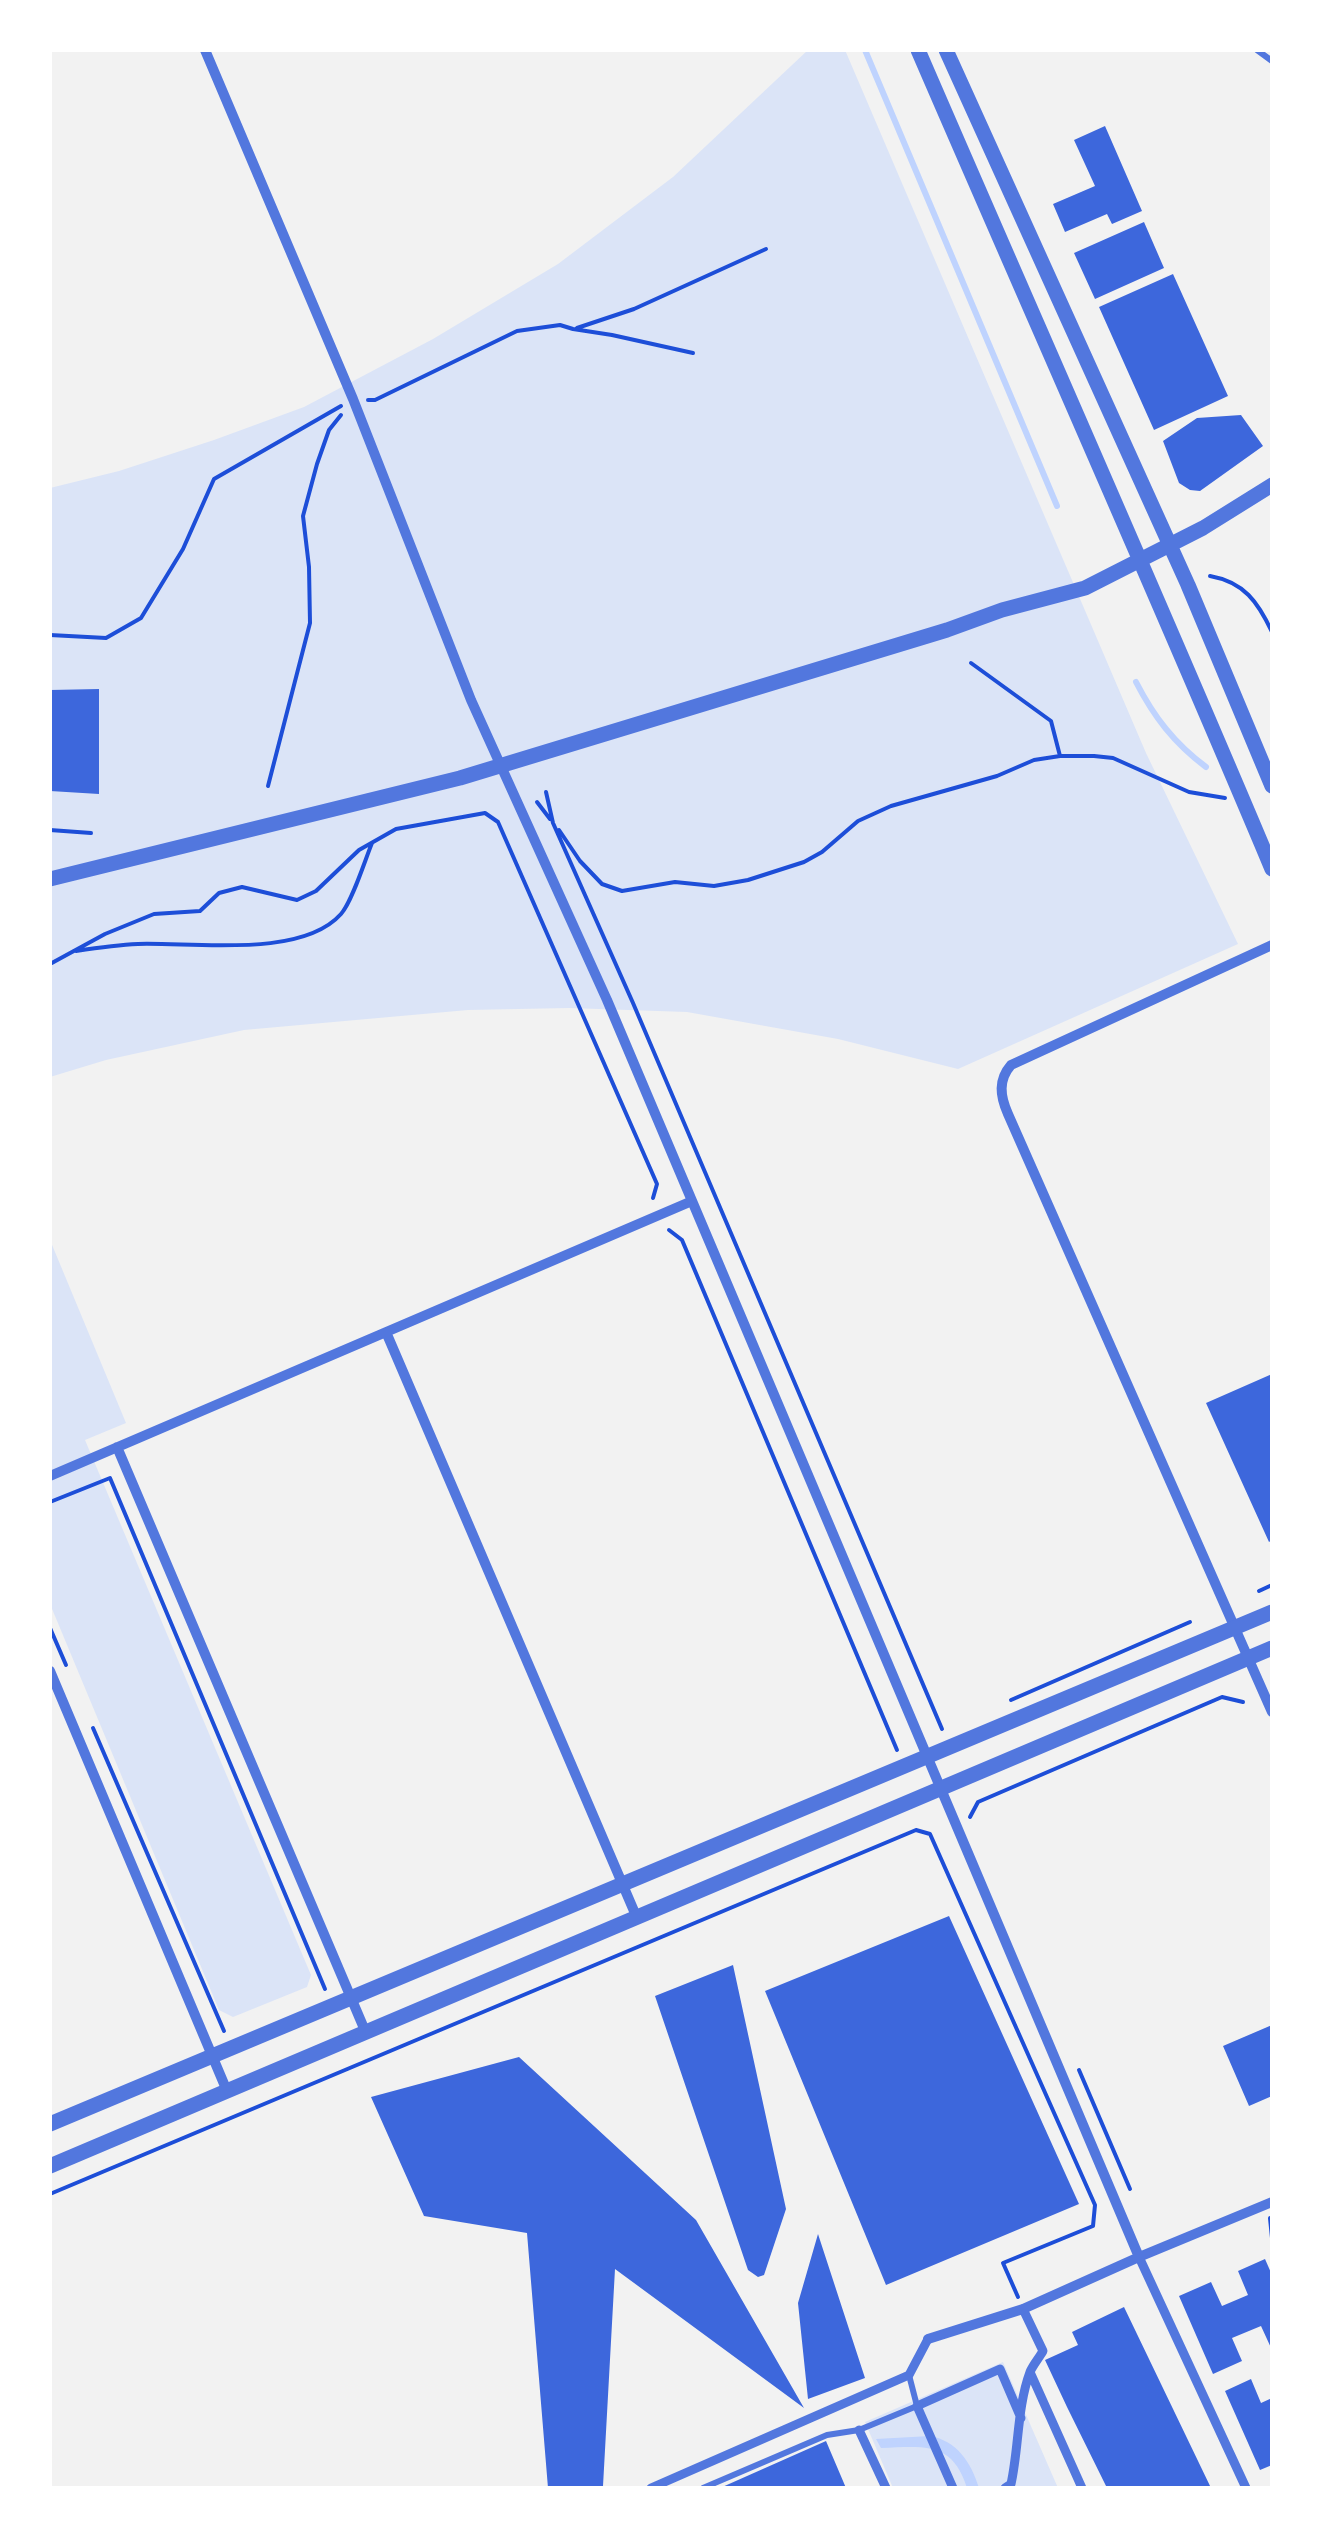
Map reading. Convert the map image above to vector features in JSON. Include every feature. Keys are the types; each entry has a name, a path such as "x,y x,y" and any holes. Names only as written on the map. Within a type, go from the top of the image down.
{"street":[{"path":"205,50 353,399 470,700 608,1000 1138,2257 1246,2488"},
{"path":"918,50 1272,869"},
{"path":"946,50 1170,546 1272,786"},
{"path":"50,879 433,785 1002,610 1086,588 1170,546 1272,485"},
{"path":"1272,945 1012,1064 1001,1090 1008,1114 1272,1712"},
{"path":"50,1476 692,1201"},
{"path":"386,1332 636,1918"},
{"path":"117,1447 366,2033"},
{"path":"50,2124 1272,1612"},
{"path":"50,2166 1272,1648"},
{"path":"50,1671 226,2091"},
{"path":"651,2488 909,2375 928,2339 1023,2308 1272,2202"},
{"path":"1010,2487 1030,2371 1043,2352 1023,2308"},
{"path":"953,2488 918,2406 1000,2369 1021,2418"},
{"path":"1030,2371 1082,2488"},
{"path":"860,2430 886,2488"}],"lane":[{"path":"1257,50 1272,61"},
{"path":"704,2488 827,2435 860,2430 918,2406 909,2375"}],"path":[{"path":"573,330 634,309 766,249"},
{"path":"50,634 106,638 142,618 183,549 214,479 353,399 375,400 517,331 560,325 693,353"},
{"path":"268,786 310,623 303,516 329,430 353,399"},
{"path":"1210,576 1226,578 1239,586 1263,612 1272,632"},
{"path":"971,663 1052,721 1060,756"},
{"path":"537,802 580,861 602,884 622,891 674,882 714,886 748,880 804,862 858,821 891,806 997,776 1034,760 1060,756 1113,758 1168,785 1230,798"},
{"path":"546,792 553,823 633,1002 941,1729 950,1726"},
{"path":"50,964 104,934 154,914 200,910 219,894 242,887 297,900 316,891 359,850 396,829 485,813 498,822 578,1000 657,1184 652,1198"},
{"path":"50,830 91,833"},
{"path":"71,952 135,944 255,945 290,940 321,929 342,913 372,843"},
{"path":"669,1230 682,1240 897,1749 885,1758"},
{"path":"50,1502 110,1478 325,1988"},
{"path":"1260,1591 1272,1585"},
{"path":"1001,1704 1190,1622"},
{"path":"50,1628 66,1664"},
{"path":"970,1816 978,1802 1222,1697 1243,1702"},
{"path":"89,1719 223,2031"},
{"path":"50,2194 916,1830 930,1834 1095,2205 1093,2226 1003,2263 1023,2308"},
{"path":"1077,2065 1130,2190"}],"shaded area":[{"path":"808,50 845,50 1146,753 1238,944 958,1069 838,1039 687,1012 569,1008 468,1010 244,1030 106,1060 50,1077 50,488 119,471 304,407 433,339 558,264 673,177"},
{"path":"50,1240 126,1423 85,1440 311,1975 307,1987 233,2017 219,2010 50,1604"},
{"path":"1003,2362 1058,2488 893,2488 865,2422"}],"water":[{"path":"930,2436 962,2454 979,2488 967,2488 961,2472 944,2454 923,2448 881,2448 876,2439"}],"building":[{"path":"1105,126 1142,211 1112,224 1107,214 1065,232 1053,204 1095,186 1074,140"},
{"path":"1144,222 1164,268 1095,299 1074,253"},
{"path":"1173,274 1228,396 1154,430 1099,307"},
{"path":"1241,415 1263,446 1200,491 1179,483 1163,441 1197,418"},
{"path":"99,689 99,794 50,791 50,690"},
{"path":"1272,1374 1272,1540 1269,1542 1206,1403"},
{"path":"949,1916 1079,2204 886,2285 765,1991"},
{"path":"733,1965 786,2209 764,2275 758,2277 748,2270 655,1996"},
{"path":"1272,2025 1272,2096 1249,2106 1223,2046"},
{"path":"519,2057 696,2220 804,2408 615,2269 603,2486 548,2488 527,2233 424,2216 371,2097"},
{"path":"818,2234 865,2378 808,2399 798,2303"},
{"path":"1265,2259 1272,2275 1272,2350 1261,2326 1232,2338 1242,2361 1213,2374 1179,2296 1211,2282 1222,2306 1248,2295 1238,2271"},
{"path":"1124,2307 1211,2488 1107,2488 1067,2407 1045,2360 1078,2345 1072,2332"},
{"path":"1251,2379 1261,2403 1272,2398 1272,2465 1260,2470 1225,2391"},
{"path":"826,2441 846,2488 720,2488"}],"waterway":[{"path":"865,50 1057,506"},
{"path":"1136,682 1166,729 1206,767"}]}
